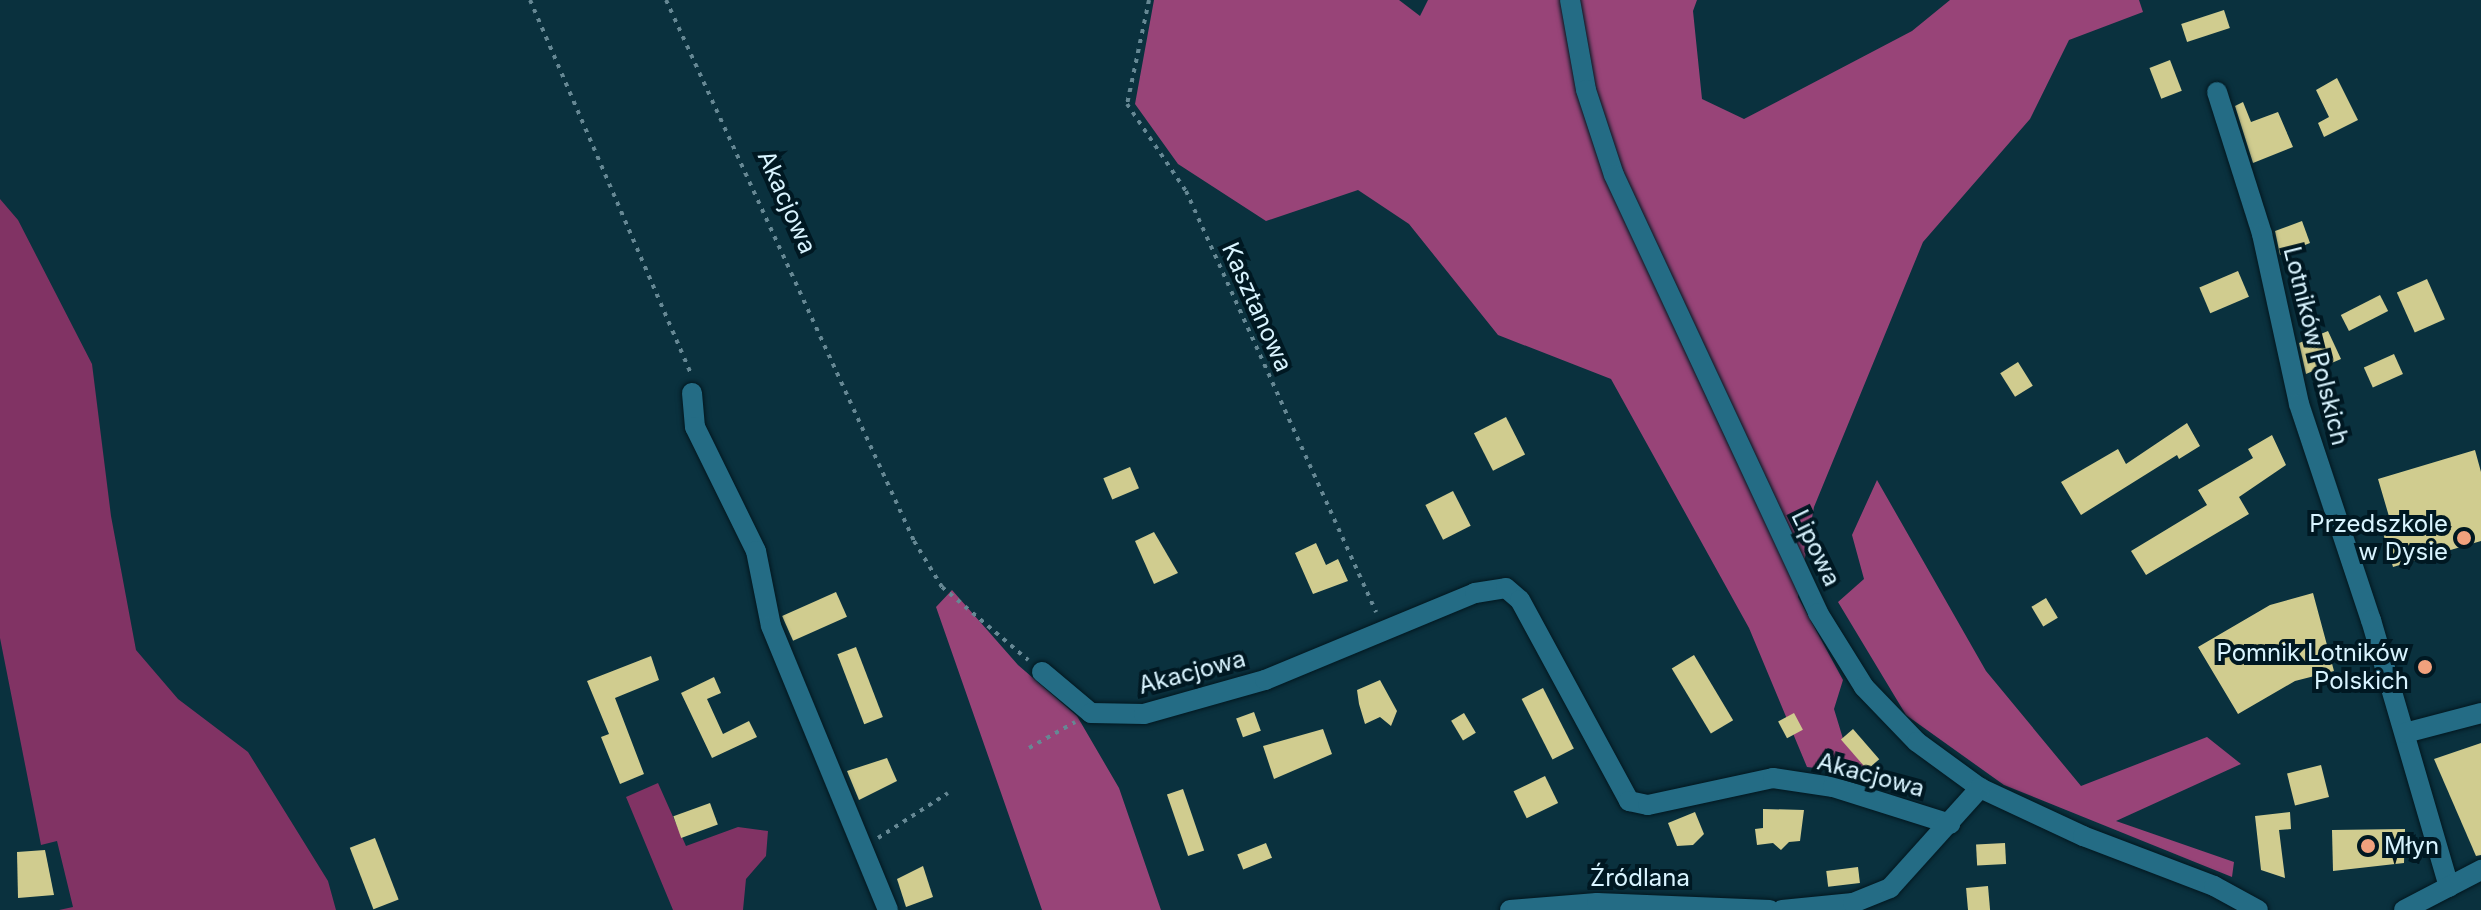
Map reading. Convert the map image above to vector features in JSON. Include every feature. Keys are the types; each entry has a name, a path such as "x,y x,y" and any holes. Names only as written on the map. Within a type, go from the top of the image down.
{"street":[{"name":"Lipowa","path":"1570,0 1586,90 1614,175 1818,613 1855,674 1894,720 1980,788 2045,820 2214,886 2258,910"},
{"name":"Lotników Polskich","path":"2217,92 2262,234 2299,404 2405,733 2449,887"},
{"path":"692,393 695,427 756,551 771,626 888,910"},
{"name":"Akacjowa","path":"1091,713 1144,714 1239,687 1475,593 1506,588 1520,600 1629,801 1648,805 1773,778 1833,787 1950,824"},
{"path":"1042,672 1091,713"},
{"path":"2405,733 2481,713"},
{"path":"1782,910 1853,903 1890,888 1980,788"},
{"path":"2404,910 2481,870"},
{"name":"Źródlana","path":"1510,910 1597,903 1770,910"}],"path":[{"path":"530,0 687,358 692,393"},
{"name":"Akacjowa","path":"666,0 914,541 942,587 1042,672"},
{"name":"Kasztanowa","path":"1149,0 1127,104 1186,191 1383,629"},
{"path":"1029,748 1091,713"},
{"path":"866,857 883,831 948,793"}],"shaded area":[{"path":"1154,0 1399,0 1420,16 1428,0 1697,0 1693,11 1702,99 1744,119 1912,31 1950,0 2139,0 2143,12 2069,40 2030,119 1923,242 1814,507 1798,597 1843,680 1834,709 1844,742 1874,775 1807,767 1749,628 1611,379 1498,335 1409,224 1358,190 1266,221 1178,164 1135,104"},
{"path":"0,199 18,220 92,364 111,516 136,650 178,699 248,752 328,881 336,910 59,910 73,907 57,841 41,845 0,638"},
{"path":"1877,480 1986,671 2081,786 2207,737 2241,764 2116,821 2234,862 2232,877 2004,785 1906,715 1838,602 1864,579 1852,535"},
{"path":"952,590 1018,665 1077,716 1119,788 1161,910 1042,910 936,607"},
{"path":"658,783 686,846 738,827 768,831 766,856 746,879 743,910 673,910 626,797"}],"building":[{"path":"2224,10 2230,28 2187,42 2181,24"},
{"path":"2170,60 2182,91 2161,99 2149,68"},
{"path":"2337,78 2358,120 2324,137 2318,123 2329,117 2316,90"},
{"path":"2243,102 2251,122 2278,112 2293,147 2253,163 2235,106"},
{"path":"2302,221 2310,243 2280,255 2275,231"},
{"path":"2238,271 2249,297 2210,313 2199,287"},
{"path":"2427,279 2445,319 2415,333 2397,292"},
{"path":"2380,295 2388,311 2349,331 2341,315"},
{"path":"2328,331 2341,359 2306,374 2299,343"},
{"path":"2394,354 2403,374 2373,388 2364,367"},
{"path":"2018,362 2033,386 2015,397 2000,373"},
{"path":"1506,417 1525,454 1493,471 1474,433"},
{"path":"2187,423 2200,446 2179,459 2177,455 2081,515 2061,482 2118,449 2126,464"},
{"path":"2272,435 2286,465 2239,497 2249,514 2146,575 2131,551 2207,505 2198,490 2253,458 2248,449"},
{"path":"2475,450 2481,472 2481,541 2393,567 2383,533 2393,530 2378,479"},
{"path":"1130,467 1139,488 1112,500 1103,478"},
{"path":"1453,491 1471,526 1443,540 1425,505"},
{"path":"1154,532 1178,573 1154,584 1135,541"},
{"path":"1316,543 1326,565 1338,559 1348,581 1313,594 1295,553"},
{"path":"836,592 847,617 793,641 782,616"},
{"path":"2313,593 2334,671 2295,681 2238,714 2198,647 2270,605"},
{"path":"2046,598 2058,618 2043,626 2031,607"},
{"path":"856,647 883,717 864,724 837,654"},
{"path":"1694,655 1733,720 1711,734 1672,668"},
{"path":"651,656 659,680 615,698 644,774 620,784 601,737 609,734 587,681"},
{"path":"714,677 721,693 707,699 723,734 749,721 757,737 712,758 681,693"},
{"path":"1380,680 1397,711 1391,726 1380,717 1365,724 1359,704 1357,690"},
{"path":"1543,688 1574,749 1552,759 1522,699"},
{"path":"1254,712 1261,731 1243,737 1236,718"},
{"path":"1464,713 1476,733 1463,740 1451,721"},
{"path":"1794,713 1803,730 1787,738 1778,721"},
{"path":"1323,729 1332,754 1274,779 1263,746"},
{"path":"1853,729 1879,759 1867,770 1841,739"},
{"path":"2481,743 2481,855 2476,856 2434,759"},
{"path":"887,758 897,781 859,800 847,771"},
{"path":"2321,765 2329,797 2295,805 2287,773"},
{"path":"1545,776 1558,803 1527,818 1514,791"},
{"path":"1183,789 1204,850 1188,856 1167,795"},
{"path":"710,803 718,825 681,838 673,816"},
{"path":"1763,809 1804,810 1800,841 1789,842 1781,850 1773,843 1757,845 1755,829 1763,828"},
{"path":"1695,812 1704,834 1693,845 1677,846 1668,823"},
{"path":"2290,812 2291,829 2279,830 2285,878 2261,870 2255,816"},
{"name":"Młyn","path":"2405,829 2404,863 2333,871 2332,830"},
{"path":"375,838 399,900 373,909 350,848"},
{"path":"1266,843 1272,858 1243,869 1237,855"},
{"path":"2005,843 2006,864 1977,865 1976,845"},
{"path":"45,850 54,895 18,898 17,852"},
{"path":"923,866 933,897 906,907 897,879"},
{"path":"1858,867 1860,883 1828,887 1826,871"},
{"path":"1988,886 1990,910 1968,910 1966,888"}],"place":[{"name":"Przedszkole w Dysie","path":"2464,538"},
{"name":"Pomnik Lotników Polskich","path":"2425,667"},
{"name":"Młyn","path":"2368,846"}]}
